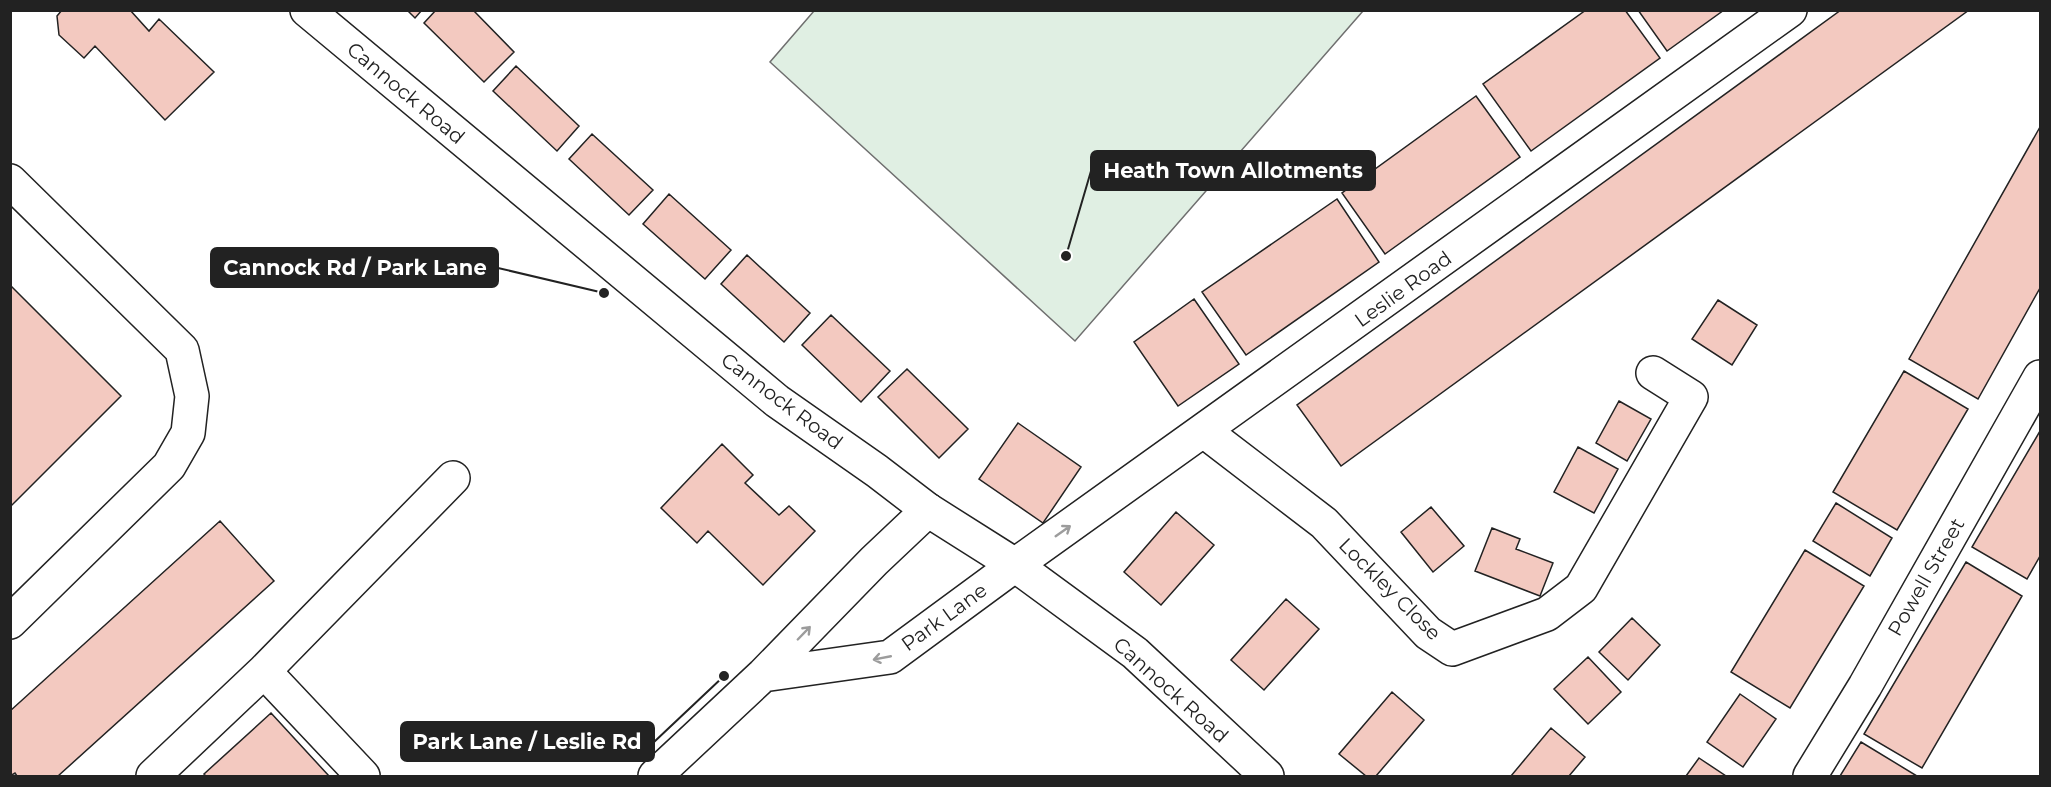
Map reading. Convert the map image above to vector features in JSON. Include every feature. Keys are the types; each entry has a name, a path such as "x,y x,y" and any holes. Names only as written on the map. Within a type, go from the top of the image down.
{"main road":[{"name":"Cannock Road","path":"307,10 777,401 928,510 1015,565 1135,653 1267,777"},
{"name":"Leslie Road","path":"1015,565 1790,10"},
{"path":"10,181 182,350 192,396 189,433 169,466 10,622"},
{"name":"Lockley Close","path":"1204,431 1324,523 1428,633 1452,649 1547,614 1581,588 1691,398 1653,373"},
{"name":"Powell Street","path":"1810,777 1865,686 2040,376"},
{"path":"153,777 264,671 453,478"},
{"path":"655,777 763,675 874,561 928,510"},
{"name":"Park Lane","path":"763,675 890,657 1015,565"},
{"path":"264,671 363,777"}],"green space":[{"path":"814,11 1363,11 1075,341 770,62"}],"building":[{"path":"62,10 130,10 149,31 159,19 214,72 165,120 95,46 84,58 59,35 57,16"},
{"path":"407,10 422,10 415,18"},
{"path":"436,10 473,10 514,52 484,82 424,23"},
{"path":"1586,10 1625,10 1660,58 1531,151 1483,84"},
{"path":"1638,10 1724,10 1667,51"},
{"path":"1841,10 1969,10 1341,466 1297,405"},
{"path":"516,66 579,126 557,151 493,91"},
{"path":"1476,96 1520,157 1385,254 1342,193"},
{"path":"2040,127 2040,288 1978,399 1909,359"},
{"path":"592,134 653,190 629,215 569,159"},
{"path":"669,194 731,250 705,279 643,224"},
{"path":"1337,199 1379,262 1246,355 1202,292"},
{"path":"747,255 810,313 784,342 721,284"},
{"path":"10,285 121,396 10,507"},
{"path":"1194,299 1239,364 1178,406 1134,342"},
{"path":"1718,300 1757,325 1732,365 1692,339"},
{"path":"831,315 890,371 861,402 802,345"},
{"path":"907,369 968,429 939,458 878,397"},
{"path":"1904,371 1968,409 1897,530 1833,492"},
{"path":"1619,401 1651,419 1627,461 1596,443"},
{"path":"1018,423 1081,467 1043,523 979,479"},
{"path":"2040,431 2040,556 2027,579 1972,547"},
{"path":"722,444 753,475 745,483 779,515 789,506 815,531 763,585 708,531 697,543 661,508"},
{"path":"1578,447 1618,469 1594,513 1554,492"},
{"path":"1836,503 1892,538 1870,576 1813,541"},
{"path":"1431,507 1464,546 1433,572 1401,532"},
{"path":"1176,512 1214,545 1161,605 1124,572"},
{"path":"220,521 274,581 58,776 17,776 15,773 10,776 10,711"},
{"path":"1492,528 1520,539 1516,549 1553,563 1540,596 1475,571"},
{"path":"1805,550 1864,586 1790,708 1731,672"},
{"path":"1966,562 2022,596 1922,768 1864,734"},
{"path":"1286,599 1319,629 1264,690 1231,660"},
{"path":"1632,618 1660,645 1628,680 1599,652"},
{"path":"1588,657 1621,692 1588,724 1554,689"},
{"path":"1392,692 1424,720 1376,776 1366,776 1339,754"},
{"path":"1740,694 1776,719 1743,767 1707,742"},
{"path":"271,713 329,776 206,776 204,774"},
{"path":"1551,728 1585,757 1569,776 1511,776"},
{"path":"1861,742 1917,776 1840,776"},
{"path":"1699,758 1726,776 1686,776"}],"place":[{"name":"Heath Town Allotments","path":"1066,256"},
{"name":"Cannock Rd / Park Lane","path":"604,293"},
{"name":"Park Lane / Leslie Rd","path":"724,676"}]}
